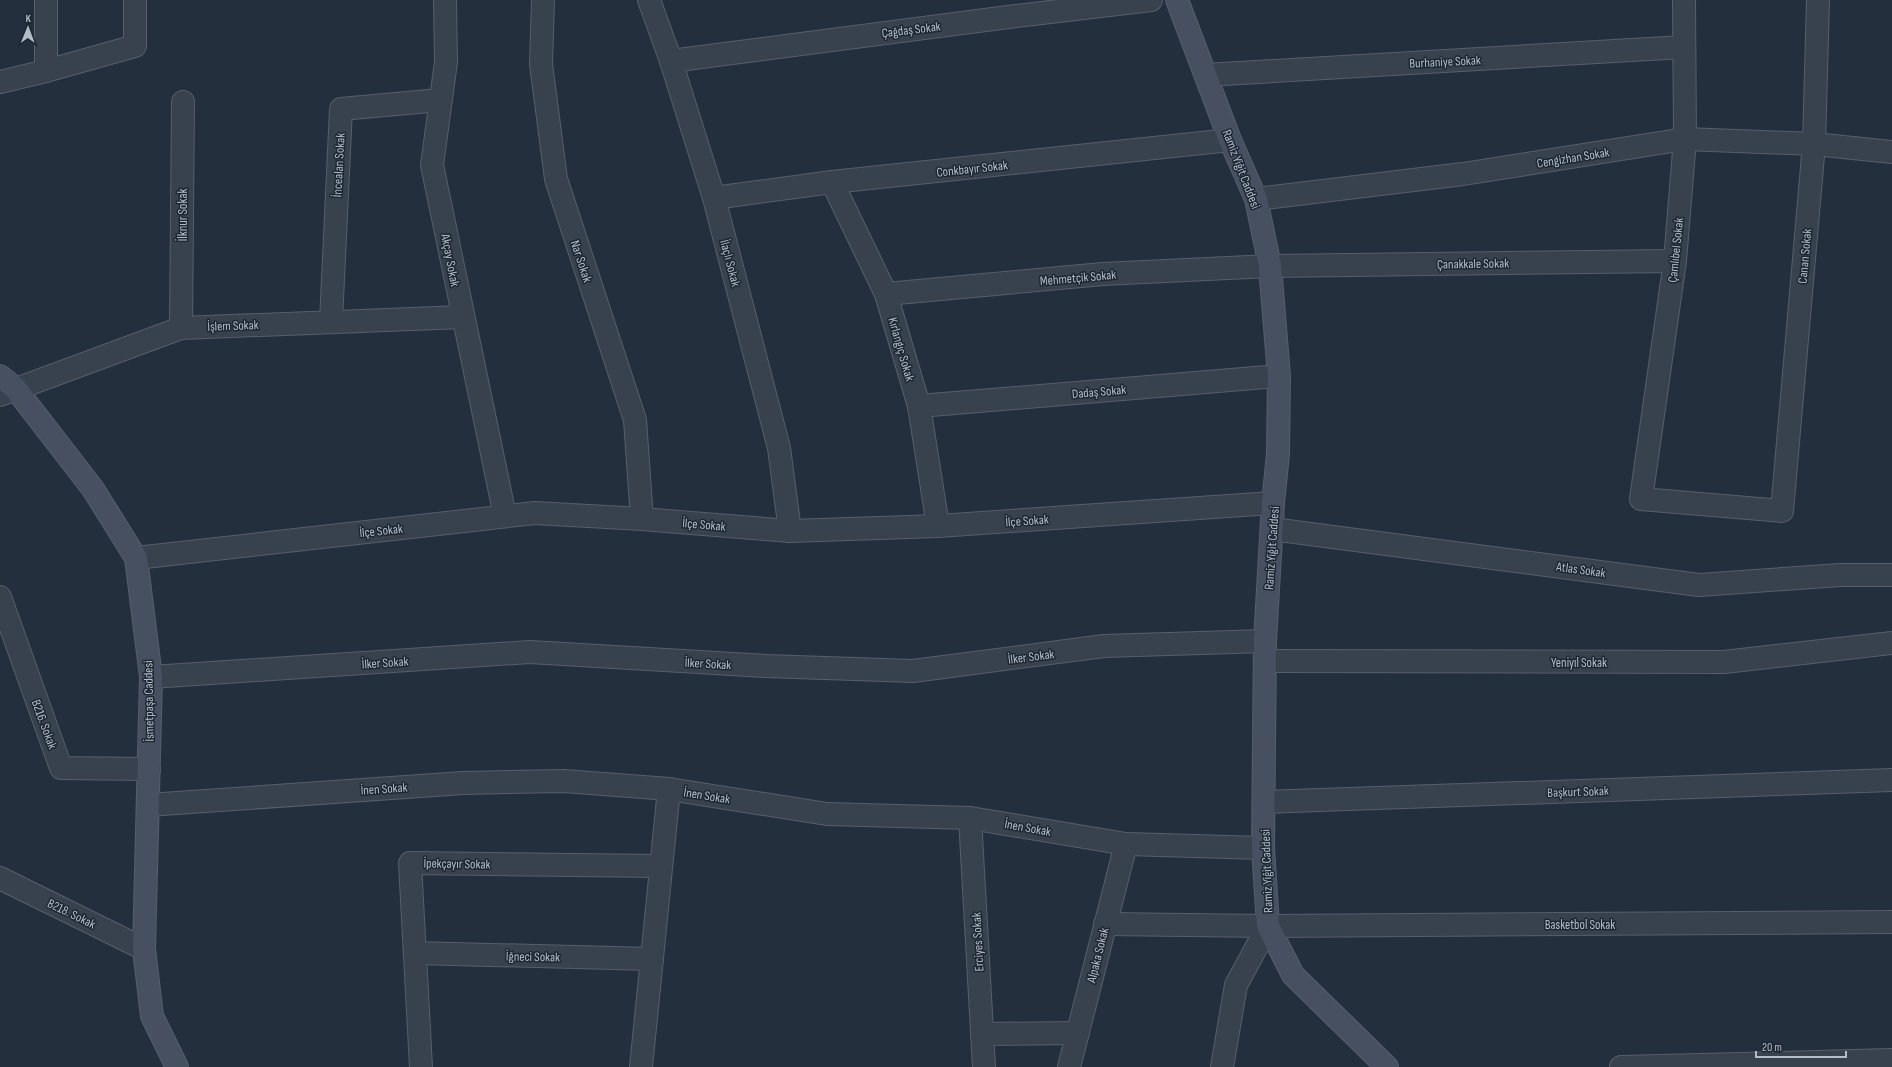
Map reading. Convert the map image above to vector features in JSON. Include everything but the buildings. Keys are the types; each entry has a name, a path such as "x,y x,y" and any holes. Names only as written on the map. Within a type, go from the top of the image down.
{"main road":[{"name":"Ramiz Yiğit Caddesi","path":"1177,0 1230,140 1256,199 1270,266 1279,376 1278,454 1273,503 1265,651 1265,802 1263,848 1268,926 1294,975 1387,1067"},
{"name":"İsmetpaşa Caddesi","path":"5,386 93,489 136,558 151,677 144,949 152,1016 177,1067"}],"street":[{"path":"46,0 46,71"},
{"path":"0,82 46,71 135,46 136,0"},
{"name":"Akçay Sokak","path":"445,0 446,62 432,165 462,318 505,516"},
{"name":"Nar Sokak","path":"543,0 541,64 556,179 635,420 642,519"},
{"name":"İlaçlı Sokak","path":"649,0 671,61 714,198 779,448 790,531"},
{"name":"Çağdaş Sokak","path":"671,61 1151,0"},
{"name":"Çamlıbel Sokak","path":"1641,499 1675,261 1685,139 1683,47 1684,0"},
{"name":"Canan Sokak","path":"1641,499 1782,511 1814,144 1818,0"},
{"name":"Burhaniye Sokak","path":"1206,75 1683,47"},
{"name":"İncealan Sokak","path":"332,321 341,109 440,100"},
{"name":"İlknur Sokak","path":"181,328 182,102"},
{"name":"Cengizhan Sokak","path":"1256,199 1463,174 1685,139 1814,144 1892,152"},
{"name":"Conkbayır Sokak","path":"714,198 832,182 1230,140"},
{"name":"Kırlangıç Sokak","path":"832,182 886,294 919,406 938,526"},
{"name":"Çanakkale Sokak","path":"1270,266 1675,261"},
{"name":"Mehmetçik Sokak","path":"886,294 1103,274 1270,266"},
{"name":"İşlem Sokak","path":"5,386 181,328 332,321 462,318"},
{"name":"Dadaş Sokak","path":"919,406 1279,376"},
{"name":"İlçe Sokak","path":"136,558 536,513 642,519 790,531 938,526 1273,503"},
{"name":"Atlas Sokak","path":"1272,529 1699,585 1840,575 1892,575"},
{"name":"B216. Sokak","path":"0,597 61,768 149,769"},
{"name":"Yeniyıl Sokak","path":"1265,651 1724,662 1892,643"},
{"name":"İlker Sokak","path":"151,677 530,652 766,666 913,671 1104,646 1265,651"},
{"name":"Başkurt Sokak","path":"1265,802 1892,780"},
{"name":"İnen Sokak","path":"148,805 463,783 564,781 669,789 827,814 970,818 1126,844 1263,848"},
{"path":"641,1067 669,789"},
{"name":"Erciyes Sokak","path":"970,818 984,1067"},
{"name":"Alpaka Sokak","path":"1069,1067 1126,844"},
{"name":"İpekçayır Sokak","path":"421,1067 410,862 661,866"},
{"name":"B218. Sokak","path":"0,878 144,949"},
{"name":"Basketbol Sokak","path":"1106,924 1268,926 1892,922"},
{"path":"1222,1067 1236,985 1268,926"},
{"name":"İğneci Sokak","path":"415,953 652,959"},
{"path":"982,1034 1078,1033"},
{"path":"1621,1067 1892,1060"}]}
